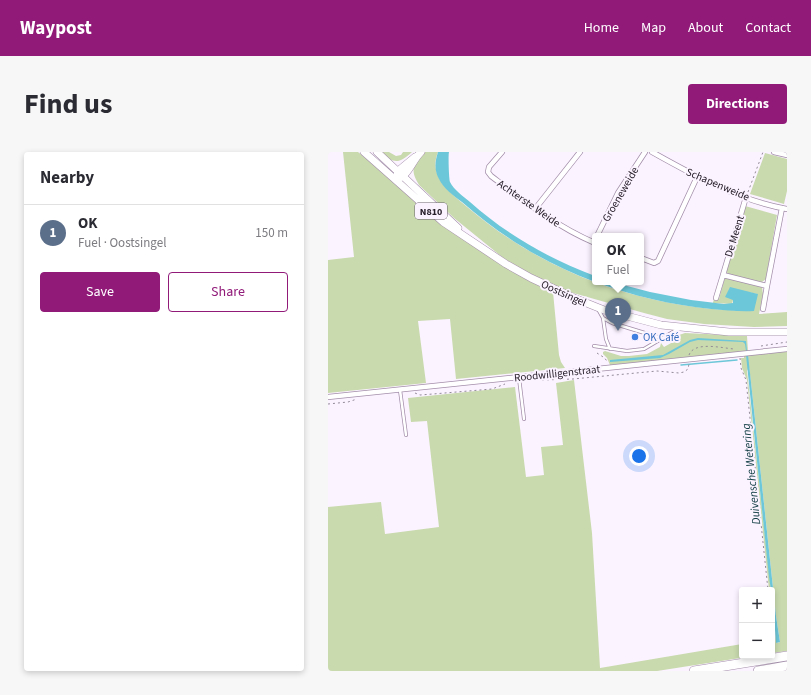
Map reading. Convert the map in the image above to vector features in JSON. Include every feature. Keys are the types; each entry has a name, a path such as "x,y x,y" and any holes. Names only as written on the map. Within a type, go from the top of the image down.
{"highway":[{"path":"694,671 787,656"},
{"path":"762,671 787,666"}],"main road":[{"name":"Oostsingel","path":"364,152 443,222 506,264 531,278 596,307 661,325 680,328 729,332 787,332"},
{"name":"Oostsingel","path":"377,152 401,173 469,239"},
{"path":"396,180 419,154"}],"street":[{"name":"Achterste Weide","path":"502,152 489,167 488,172 491,176 535,209 563,227 592,241"},
{"path":"535,209 580,152"},
{"name":"Groeneweide","path":"598,233 618,193 645,152"},
{"name":"Schapenweide","path":"652,152 697,177 746,197 784,209"},
{"path":"774,152 787,155"},
{"path":"644,259 654,263 658,261 697,177"},
{"name":"De Meent","path":"716,298 746,197"},
{"path":"762,309 784,209"},
{"path":"723,275 767,286"},
{"name":"Roodwilligenstraat","path":"328,396 787,349"}],"lane":[{"path":"596,307 603,318 606,339 610,349"},
{"path":"603,318 612,323 665,338"},
{"path":"594,346 627,352 644,349 680,328"},
{"path":"519,377 524,419"},
{"path":"400,389 406,435"}],"path":[{"path":"746,197 763,152"},
{"path":"739,354 741,368 746,380 768,587"}],"green space":[{"path":"343,152 358,152 435,217 534,283 553,292 559,355 565,368 456,379 450,319 418,321 426,383 328,393 328,260 354,257"},
{"path":"379,152 389,152 396,156 401,155 403,152 412,152 403,159 396,161"},
{"path":"424,152 438,152 436,169 438,176 453,195 491,226 517,244 545,260 592,280 592,285 603,285 664,302 710,309 750,311 757,294 748,292 733,300 732,304 713,303 714,298 719,299 725,277 762,287 763,294 759,314 787,312 787,326 754,327 704,324 667,319 566,291 507,261 454,218 419,185 414,175 415,165"},
{"path":"765,153 787,159 787,191 784,204 750,194"},
{"path":"745,206 777,215 766,279 762,282 738,278 726,272"},
{"path":"685,333 747,336 748,351 610,365 607,358 603,354 605,351 621,356 647,354 660,347 661,343 664,347 673,342 670,338"},
{"path":"787,351 787,651 775,653 775,632 776,643 780,642 775,607 775,587 773,587 749,367 747,371 771,587 769,587 747,380 742,368 741,358 744,358 744,355"},
{"path":"574,380 592,533 600,668 739,645 739,658 657,671 328,671 328,507 381,502 385,534 439,527 427,421 411,422 408,398 515,387 526,477 544,475 541,447 563,445 556,383"}],"water":[{"path":"438,152 449,152 450,182 454,188 498,225 545,254 592,275 592,281 542,258 509,238 477,215 443,186 437,176 436,159"},
{"path":"604,285 623,285 691,300 724,304 733,303 733,300 725,297 730,287 758,294 754,311 732,311 667,302 624,292"},
{"path":"698,338 746,341 747,351 743,342 698,340 690,342 660,358 610,362 610,360 663,355 690,340"},
{"path":"746,355 748,355 773,587 771,587"},
{"path":"775,607 780,642 776,643 775,630"}],"waterway":[{"path":"681,365 737,360"}],"place":[{"name":"OK","path":"618,331"},
{"name":"OK Café","path":"635,337"}],"water label":[{"name":"Duivensche Wetering","path":"751,474"}]}
